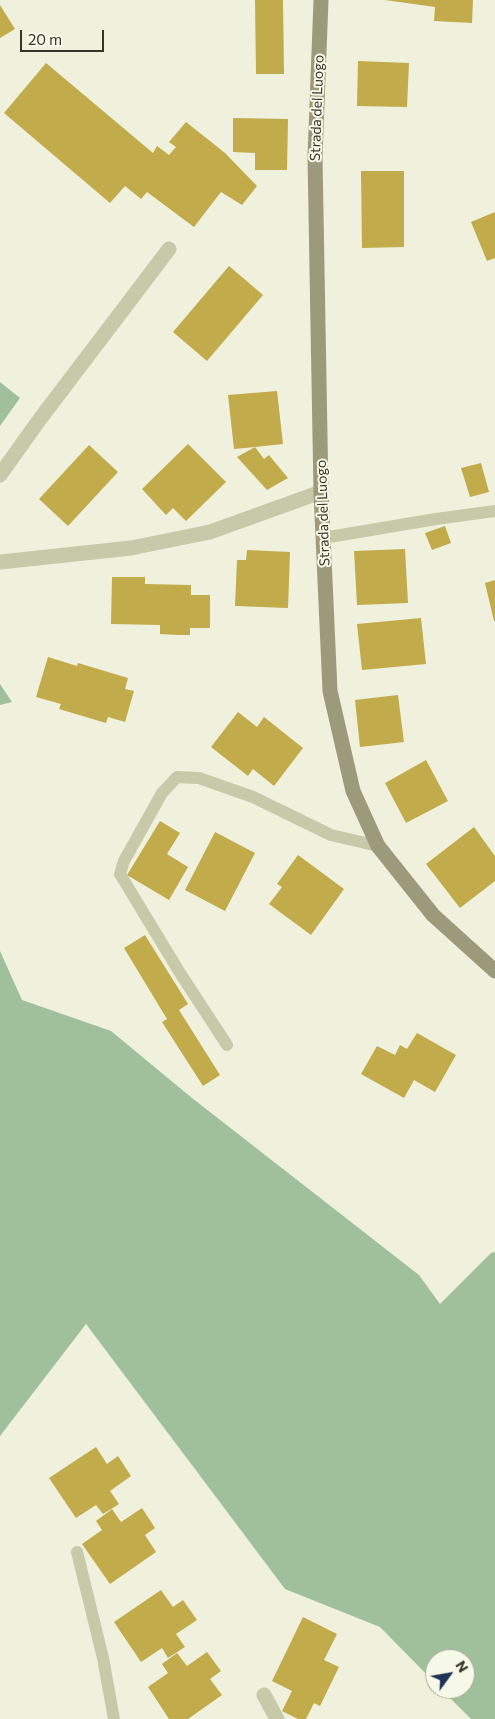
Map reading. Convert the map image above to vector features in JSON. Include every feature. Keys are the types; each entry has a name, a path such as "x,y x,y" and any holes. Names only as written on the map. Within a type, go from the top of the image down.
{"street":[{"name":"Strada del Luogo","path":"321,0 315,157 321,492 330,691 353,791 378,846 433,915 495,971"},
{"path":"0,475 40,419 169,249"},
{"path":"0,562 131,548 210,532 321,492"},
{"path":"264,1695 277,1719"}],"lane":[{"path":"323,538 495,511"},
{"path":"227,1046 120,874 124,861 162,793 176,777 199,778 253,797 331,835 378,846"},
{"path":"77,1552 103,1658 114,1719"}],"green space":[{"path":"0,382 20,398 0,426"},
{"path":"0,684 12,702 0,705"},
{"path":"0,951 22,1000 111,1031 192,1098 419,1275 440,1304 491,1253 495,1252 495,1719 471,1719 451,1699 475,1699 475,1649 425,1649 425,1673 380,1627 285,1589 86,1324 0,1436"}],"building":[{"path":"255,0 283,0 284,74 256,74"},
{"path":"385,0 473,0 472,23 434,21 435,7"},
{"path":"0,5 15,29 0,38"},
{"path":"358,61 409,63 407,107 357,106"},
{"path":"46,63 153,153 157,146 169,155 176,147 169,142 186,122 225,153 257,186 242,205 221,192 194,227 147,192 141,199 125,186 110,203 4,113"},
{"path":"233,118 288,119 287,170 255,170 255,153 233,152"},
{"path":"361,171 404,171 404,247 362,248"},
{"path":"495,212 495,258 487,261 471,222"},
{"path":"229,266 263,295 207,361 173,332"},
{"path":"277,391 283,444 234,449 228,395"},
{"path":"188,444 226,482 186,521 173,508 166,515 142,489"},
{"path":"89,445 118,472 68,526 39,499"},
{"path":"255,447 264,459 269,455 288,478 267,490 237,457"},
{"path":"481,463 489,492 470,497 461,468"},
{"path":"445,526 451,543 432,550 425,533"},
{"path":"405,549 408,603 357,605 354,551"},
{"path":"247,550 290,552 288,608 235,606 237,560 246,560"},
{"path":"112,577 145,577 145,584 191,585 191,595 210,595 210,628 190,628 190,635 179,635 160,634 160,625 111,624"},
{"path":"495,580 495,621 494,621 485,583"},
{"path":"421,618 426,664 362,670 357,624"},
{"path":"48,657 77,666 78,663 128,678 125,689 134,691 125,722 108,717 106,723 59,709 61,704 36,697"},
{"path":"398,695 404,742 360,747 355,700"},
{"path":"238,712 257,727 264,717 303,748 274,786 253,769 248,776 211,747"},
{"path":"426,760 448,801 406,823 385,783"},
{"path":"160,821 180,833 167,854 188,867 169,900 127,875"},
{"path":"474,827 495,856 495,881 460,908 426,864"},
{"path":"215,832 255,853 225,911 185,890"},
{"path":"298,855 344,889 311,935 269,904 282,887 277,884"},
{"path":"145,935 188,1004 179,1010 220,1075 203,1086 162,1022 167,1019 124,948"},
{"path":"417,1033 456,1055 435,1092 414,1080 404,1098 361,1074 377,1046 395,1055 400,1045 407,1049"},
{"path":"96,1447 107,1464 118,1456 131,1476 110,1491 119,1504 103,1514 96,1505 76,1518 49,1478"},
{"path":"142,1508 155,1528 145,1535 156,1552 110,1584 82,1544 102,1530 96,1521 112,1509 121,1522"},
{"path":"161,1590 173,1607 183,1600 197,1620 176,1634 185,1647 168,1658 162,1648 141,1662 114,1622"},
{"path":"303,1617 337,1634 324,1660 339,1667 320,1706 314,1703 306,1719 298,1719 282,1711 292,1691 272,1681"},
{"path":"207,1652 221,1671 210,1679 222,1695 188,1719 169,1719 148,1687 168,1673 162,1664 177,1653 187,1666"}]}
